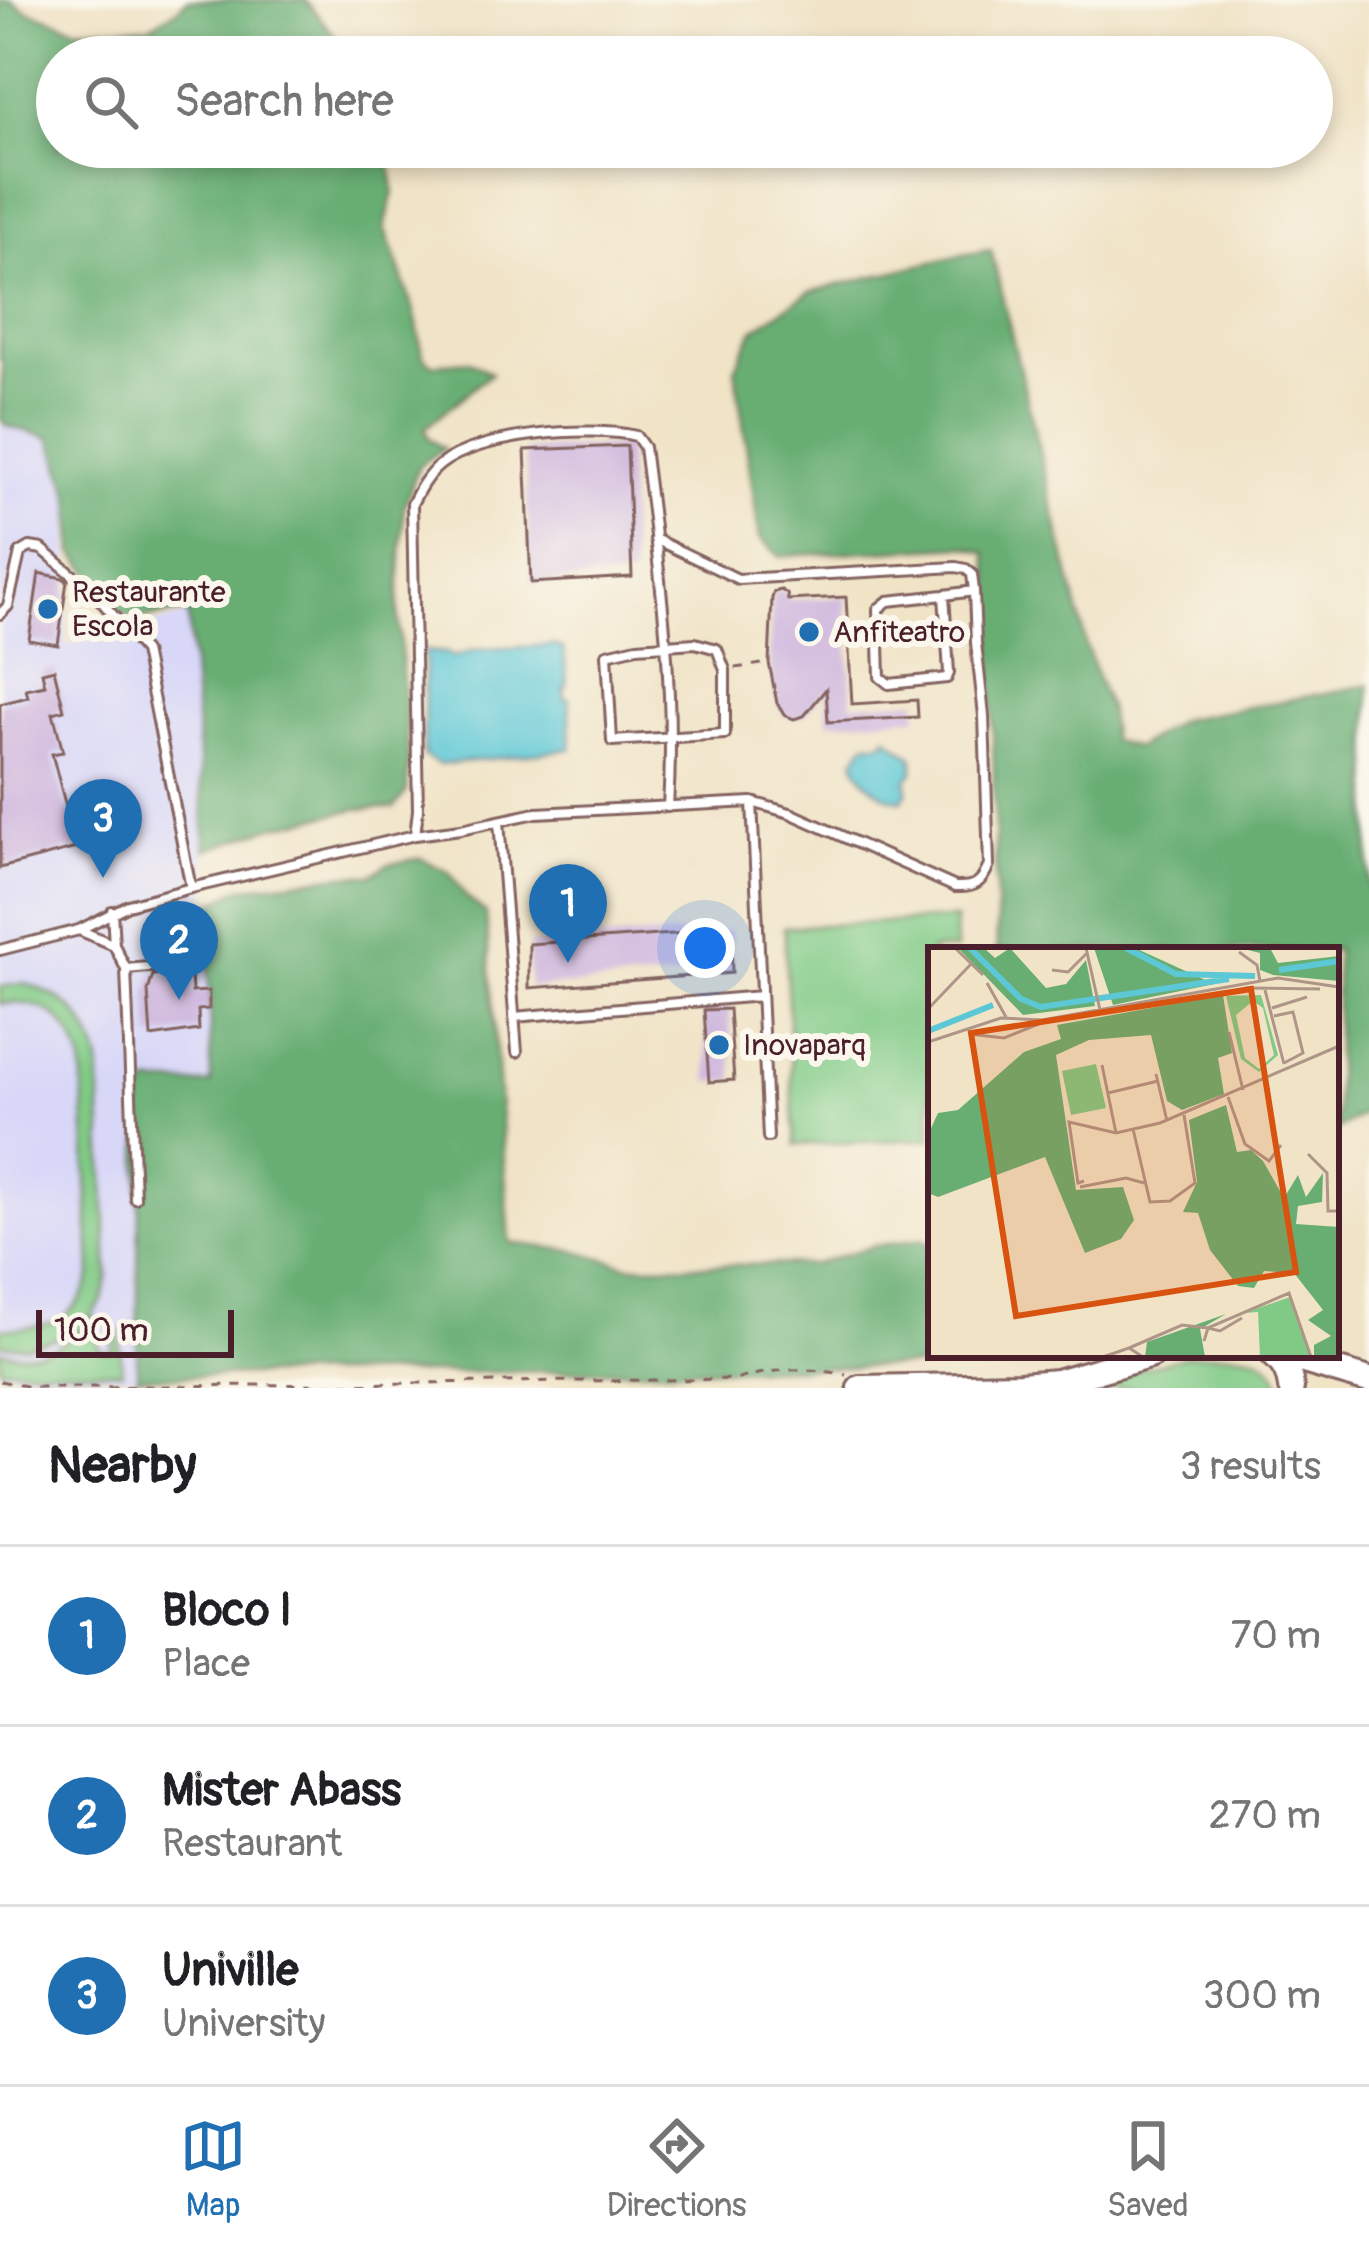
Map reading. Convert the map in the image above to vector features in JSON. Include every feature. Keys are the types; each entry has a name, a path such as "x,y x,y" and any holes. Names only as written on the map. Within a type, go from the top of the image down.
{"main road":[{"path":"858,1383 1057,1382 1141,1358"},
{"path":"1280,1358 1292,1388"},
{"path":"1288,1358 1369,1381"}],"lane":[{"path":"415,835 412,504 441,463 478,447 545,433 620,432 636,436 644,447 672,739 668,807"},
{"path":"0,950 79,930 112,911 191,888 415,835 536,813 752,802 790,813 956,887 971,888 983,880 989,865 989,820 972,574 956,567 738,579 655,539"},
{"path":"0,614 8,606 20,553 42,549 95,594 144,651 191,888"},
{"path":"944,595 946,678 883,681 881,604 888,601 974,591"},
{"path":"695,643 714,646 724,670 724,734 611,740 608,654 695,643"},
{"path":"752,802 768,1136"},
{"path":"499,821 517,1052"},
{"path":"112,911 113,945 126,970 135,1198"},
{"path":"79,930 113,945"},
{"path":"126,970 193,963"},
{"path":"514,1017 761,996"}],"path":[{"path":"724,670 769,663"},
{"path":"0,1381 30,1387 92,1388 739,1379 765,1371 822,1370 858,1383"}],"shaded area":[{"path":"0,424 51,437 71,497 66,645 188,615 206,850 211,1084 149,1099 137,1377 0,1372"}],"green space":[{"path":"0,0 11,0 25,10 77,28 149,27 186,0 305,0 334,36 36,36 36,168 391,168 394,192 385,227 415,314 423,356 432,364 470,361 491,373 425,428 429,439 444,449 419,465 404,507 398,607 407,791 394,808 357,809 272,827 206,850 188,615 121,615 74,554 71,497 51,438 7,426 0,418"},
{"path":"991,250 1087,648 1109,710 1111,740 1136,748 1179,720 1369,685 1369,1110 1339,1128 1339,947 997,947 986,553 964,546 780,556 760,539 735,369 753,330 810,292"},
{"path":"421,858 450,873 466,897 486,913 510,1243 577,1251 630,1266 814,1264 874,1246 922,1239 928,1244 928,1358 952,1358 954,1362 137,1377 140,1094 149,1084 211,1084 207,906 241,888 371,875 389,864"},
{"path":"955,919 956,947 928,947 928,1139 795,1145 784,927"},
{"path":"25,983 73,1010 88,1030 99,1058 108,1275 102,1301 88,1320 93,1317 100,1351 112,1352 113,1329 119,1330 122,1372 0,1368 0,1351 44,1351 82,1328 27,1346 0,1345 0,1328 46,1324 69,1312 91,1273 82,1061 70,1034 53,1014 30,1004 0,1004 0,987"},
{"path":"1178,1358 1260,1358 1276,1373 1280,1388 1073,1388"}],"water":[{"path":"555,645 564,650 571,749 440,765 424,756 425,651 453,657 475,650"},
{"path":"887,737 913,757 913,772 902,800 872,787 855,759 866,743 883,743"}],"building":[{"path":"627,446 632,577 531,583 525,450"},
{"name":"Restaurante Escola","path":"39,573 67,581 58,645 29,640"},
{"name":"Anfiteatro","path":"781,590 788,600 846,597 852,704 917,700 918,717 828,722 826,689 804,716 784,715 769,663 772,598"},
{"path":"54,669 64,710 53,713 63,752 52,754 67,811 75,809 84,846 0,868 0,704 28,697 26,689 45,685 42,672"},
{"path":"731,930 732,973 529,988 529,944"},
{"path":"191,973 192,992 209,991 209,1009 198,1010 199,1030 151,1037 148,991 153,975"},
{"name":"Inovaparq","path":"729,1009 734,1080 709,1082 704,1010"}],"place":[{"name":"Restaurante Escola","path":"48,609"},
{"name":"Anfiteatro","path":"809,632"},
{"name":"Univille","path":"103,878"},
{"name":"Bloco I","path":"568,963"},
{"name":"Mister Abass","path":"179,1000"},
{"name":"Inovaparq","path":"719,1045"}]}
